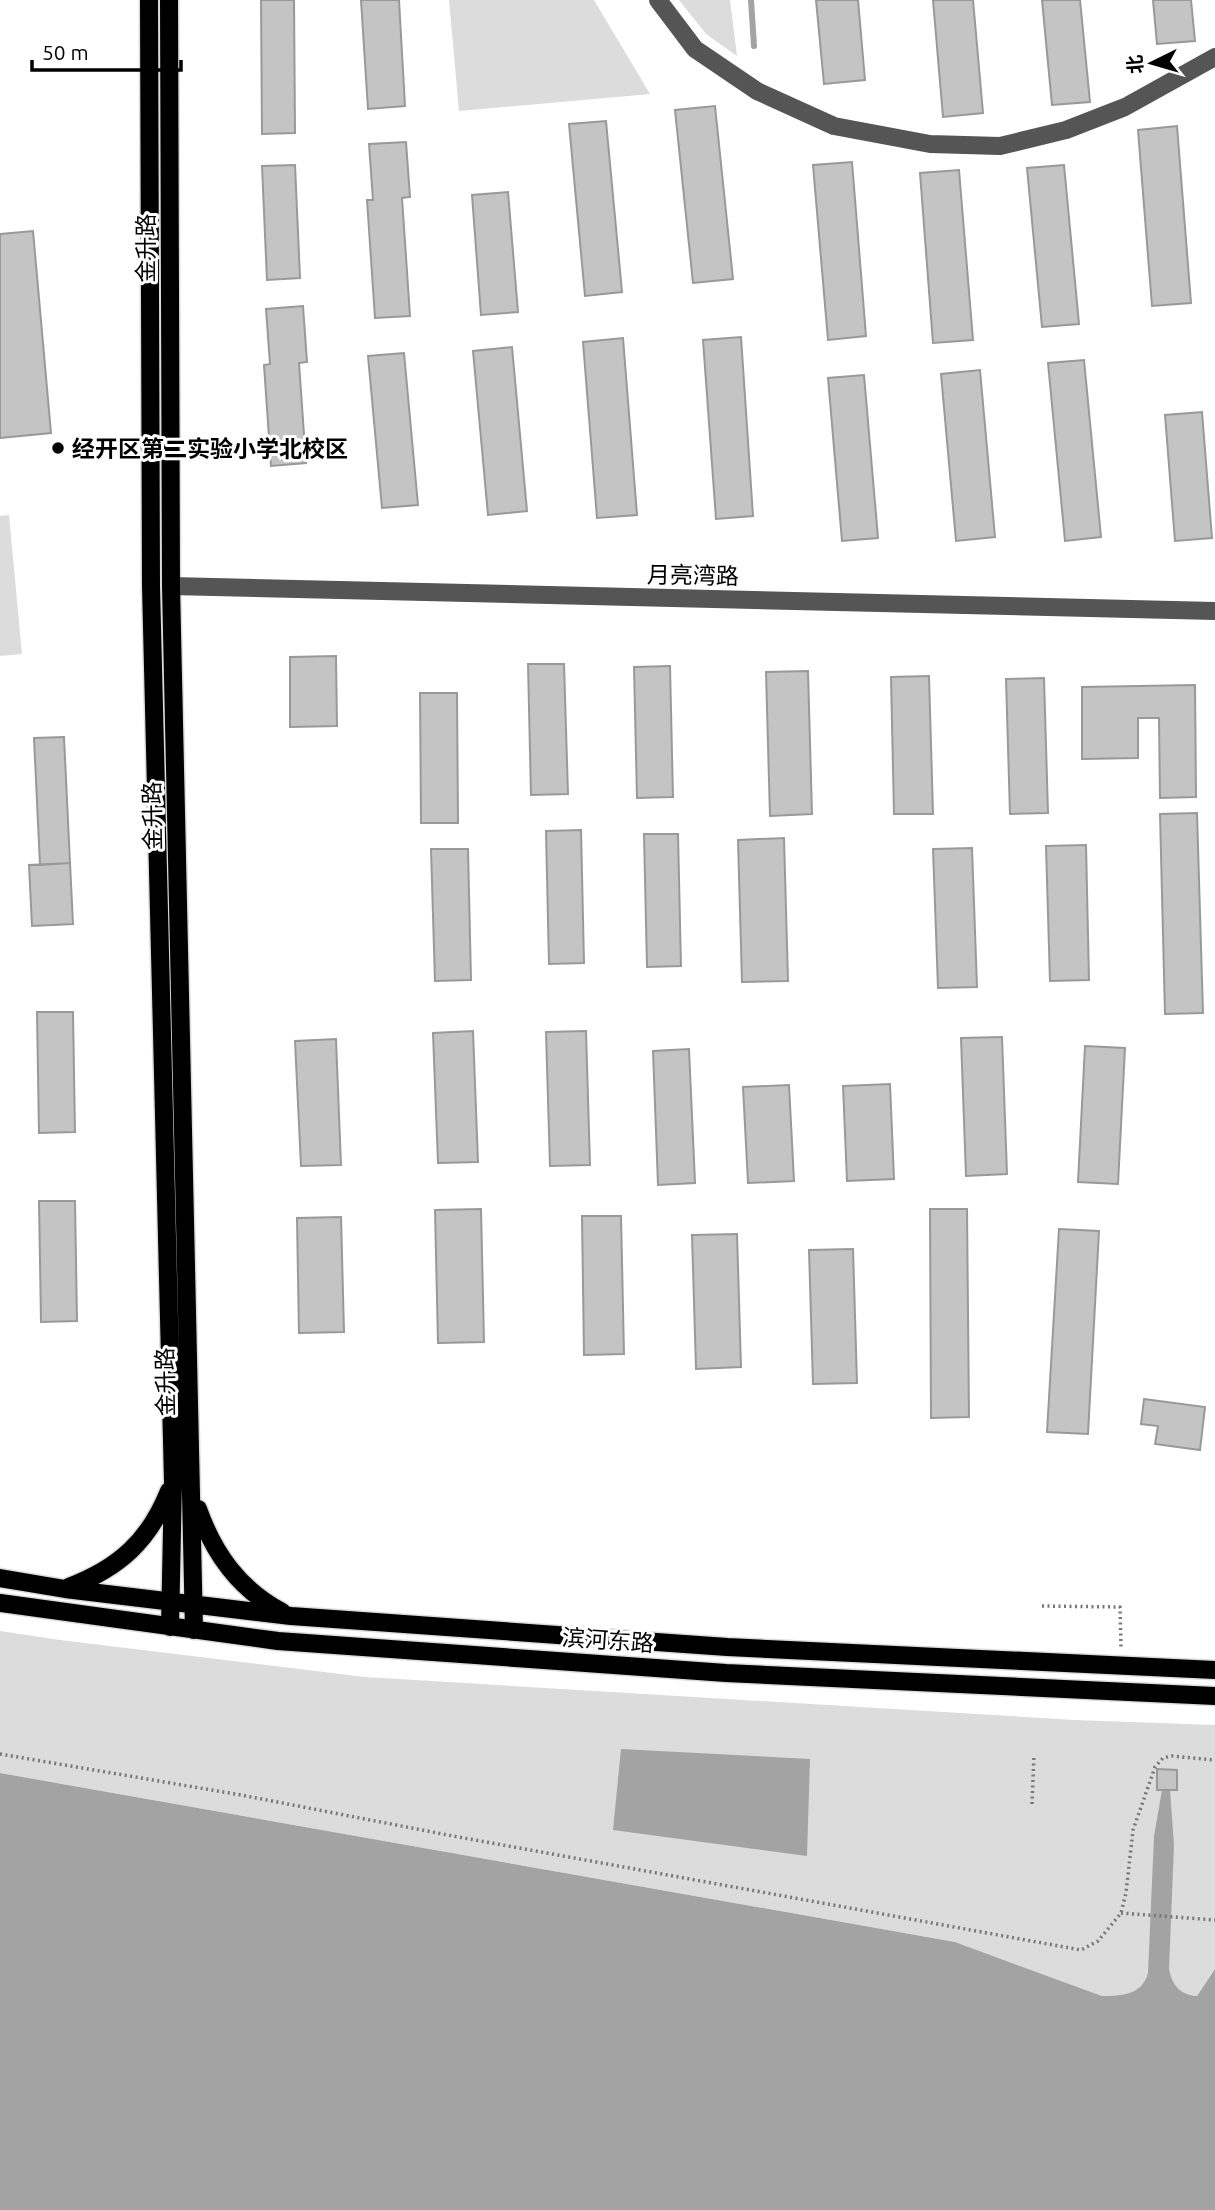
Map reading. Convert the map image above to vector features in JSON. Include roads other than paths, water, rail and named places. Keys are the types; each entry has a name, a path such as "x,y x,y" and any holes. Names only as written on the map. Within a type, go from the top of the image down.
{"main road":[{"name":"金升路","path":"149,0 152,600 173,1482 170,1627"},
{"name":"金升路","path":"169,0 171,586 194,1630"},
{"path":"192,1478 197,1507 207,1536 222,1561 242,1584 265,1603 291,1616"},
{"path":"65,1589 95,1577 121,1560 144,1538 161,1511 173,1482"},
{"name":"滨河东路","path":"0,1578 65,1589 291,1616 727,1647 1215,1670"},
{"name":"滨河东路","path":"0,1603 278,1641 712,1672 1215,1696"}],"street":[{"path":"658,0 695,49 757,91 834,126 930,144 1000,145 1066,130 1125,107 1215,57"},
{"name":"月亮湾路","path":"171,586 1215,611"}],"waterway":[{"path":"751,0 754,46"}],"place":[{"name":"经开区第二实验小学北校区","path":"58,448"}]}
